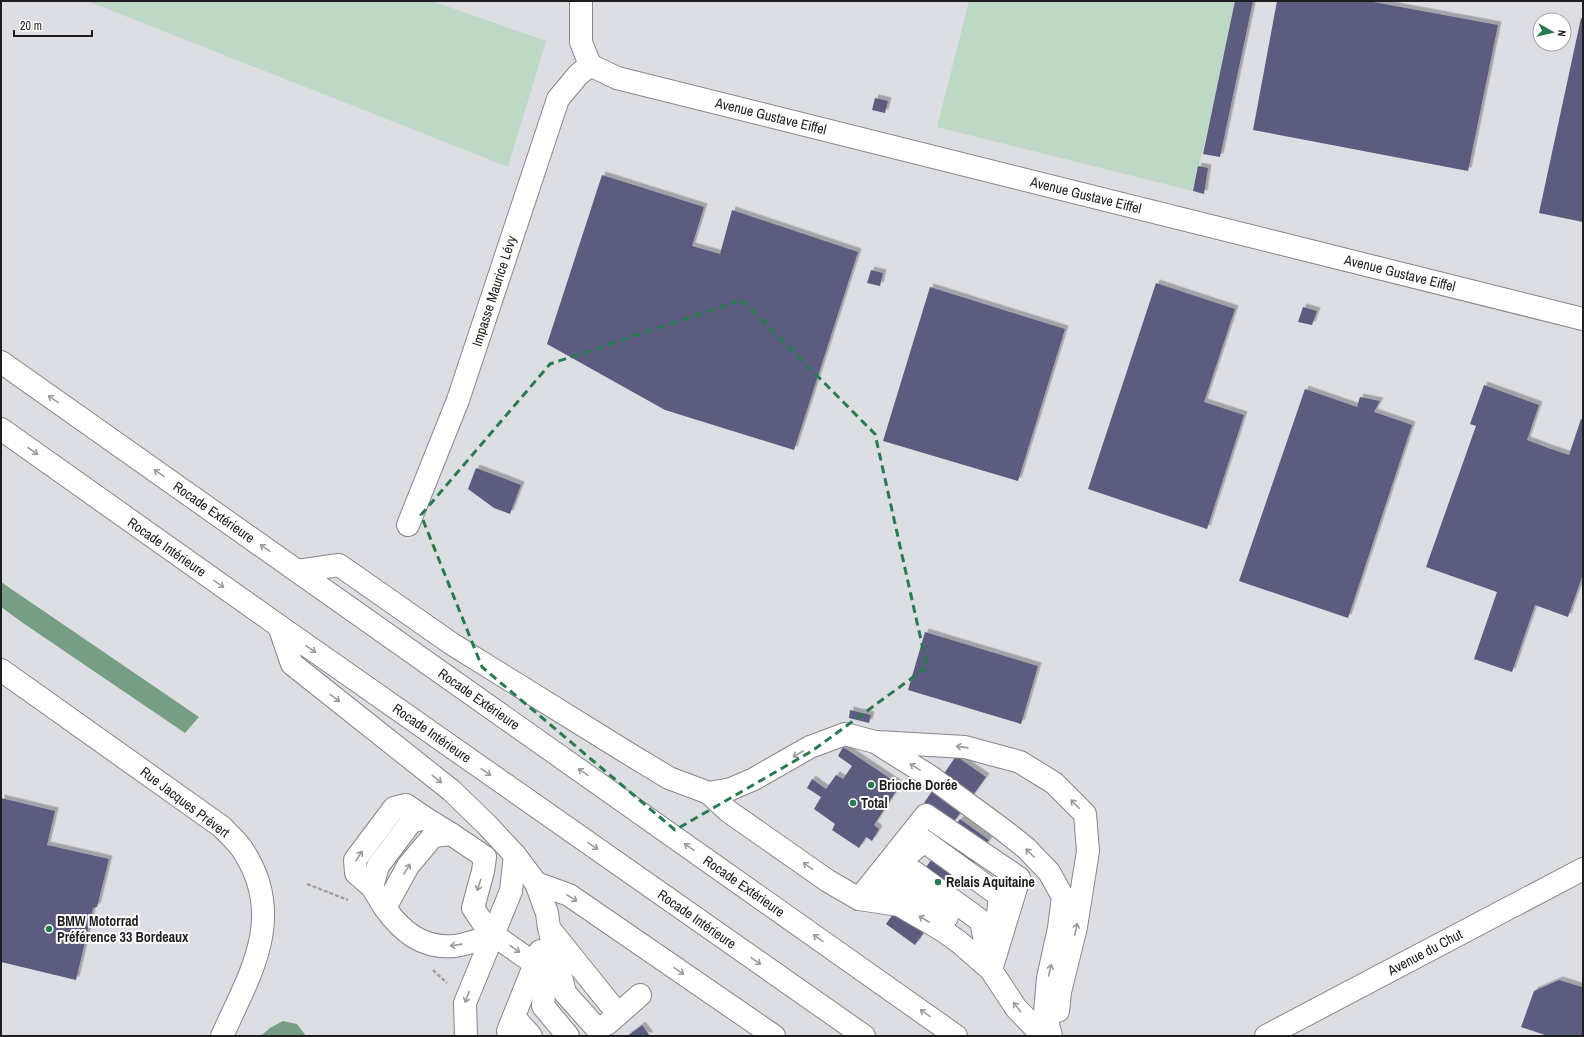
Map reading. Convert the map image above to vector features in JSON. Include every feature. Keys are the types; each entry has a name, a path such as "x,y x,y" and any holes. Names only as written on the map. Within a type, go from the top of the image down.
{"main road":[{"path":"581,1 582,42 590,65"},
{"name":"Avenue Gustave Eiffel","path":"590,65 617,78 1583,319"},
{"name":"Impasse Maurice Lévy","path":"408,525 458,400 558,99 578,75 590,65"},
{"name":"Rocade Extérieure","path":"1,362 956,1036"},
{"name":"Rocade Intérieure","path":"1,429 864,1036"},
{"path":"297,570 339,566 452,644 606,740 669,778 709,793 728,811 828,882 859,899 899,905 942,930 975,955 991,970 1016,1008 1043,1036"},
{"path":"279,626 292,664 452,791 487,824 515,855 536,883 547,913 549,928 565,993 600,1028"},
{"name":"Rue Jacques Prévert","path":"1,670 222,827 243,850 254,869 260,887 264,904 264,922 258,953 222,1036"},
{"path":"709,793 731,789 754,779 810,747 845,734 875,742 965,747 1020,762 1054,783 1085,814 1088,851 1076,927 1060,992 1054,1036"},
{"path":"875,742 931,777 1002,829 1026,848 1049,872 1063,897 1059,928 1048,978 1045,1012 1051,1036"},
{"path":"494,935 454,946 434,945 417,940 395,921 385,908 372,886 378,866 411,822 425,818 485,857 484,871 473,908 480,920 494,935 535,964"},
{"path":"385,908 408,866 433,836 451,834"},
{"path":"859,899 924,841 1000,896 991,970"},
{"path":"466,1036 465,1003 512,891 515,855"},
{"name":"Avenue du Chut","path":"1266,1036 1583,869"},
{"path":"859,899 914,872 981,920 991,970"},
{"path":"536,883 568,895 774,1036"},
{"path":"516,1018 549,928"},
{"path":"549,928 600,1028"},
{"path":"549,928 543,1006 568,1036"},
{"path":"600,1028 640,995"},
{"path":"516,1018 531,1036"},
{"path":"516,1018 549,1036"}],"highlighted area":[{"path":"742,300 875,434 927,667 812,751 675,830 482,667 421,515 550,364"}],"shaded area":[{"path":"87,1 432,1 546,41 508,167"},
{"path":"969,1 1238,1 1193,191 937,127"},
{"path":"1,582 199,717 185,733 23,623 1,607"},
{"path":"283,1021 297,1024 306,1036 261,1036 270,1028"}],"building":[{"path":"1235,1 1253,1 1220,157 1203,154"},
{"path":"1277,1 1368,1 1498,25 1468,171 1253,130"},
{"path":"1581,18 1583,19 1583,222 1539,213"},
{"path":"875,98 888,101 885,113 872,110"},
{"path":"1198,166 1208,168 1204,194 1193,191"},
{"path":"602,175 704,207 692,246 720,254 732,210 858,252 794,450 665,410 547,344"},
{"path":"871,270 883,273 880,286 867,283"},
{"path":"1156,283 1235,309 1204,402 1244,415 1207,529 1088,489"},
{"path":"930,287 1065,329 1018,481 883,441"},
{"path":"1303,307 1317,311 1312,325 1298,322"},
{"path":"1484,385 1539,405 1527,440 1548,448 1569,455 1581,419 1583,420 1583,574 1568,617 1535,605 1512,672 1474,659 1497,592 1426,567 1476,426 1470,424"},
{"path":"1305,389 1357,407 1360,397 1380,401 1374,412 1412,425 1348,618 1239,581"},
{"path":"476,468 521,485 510,514 494,508 468,489"},
{"path":"925,632 1038,666 1021,724 908,690"},
{"path":"850,710 871,715 869,723 849,718"},
{"name":"Total","path":"843,747 900,785 874,825 879,829 872,841 866,837 859,848 832,830 835,824 814,809 821,797 807,788 812,779 826,789 836,775 843,779 852,766 838,756"},
{"path":"956,756 986,777 953,823 924,803"},
{"path":"1,798 55,811 47,845 109,859 97,907 93,908 76,980 1,962"},
{"name":"Relais Aquitaine","path":"960,819 989,840 915,945 886,924"},
{"path":"1559,980 1582,987 1583,984 1583,1036 1548,1036 1521,1027 1534,991"},
{"path":"642,1025 650,1036 627,1036 637,1029"}],"place":[{"name":"Brioche Dorée","path":"871,785"},
{"name":"Total","path":"853,803"},
{"name":"Relais Aquitaine","path":"938,882"},
{"name":"BMW Motorrad Préférence 33 Bordeaux","path":"49,929"}]}
